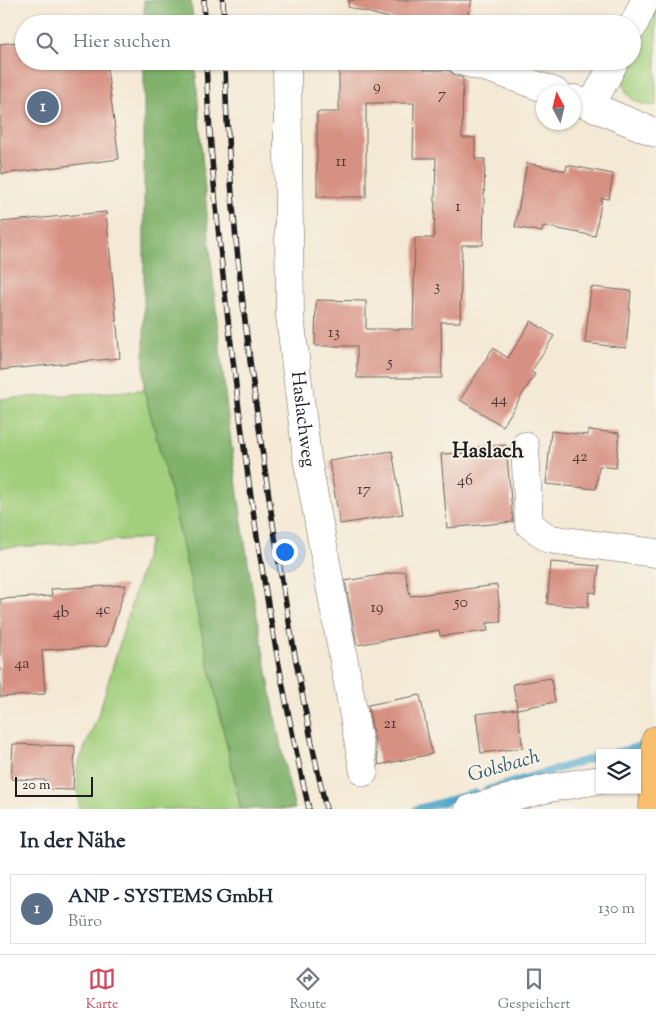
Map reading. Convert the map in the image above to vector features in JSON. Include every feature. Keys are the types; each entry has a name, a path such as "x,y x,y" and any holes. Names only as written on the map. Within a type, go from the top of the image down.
{"main road":[{"path":"652,769 653,809"}],"street":[{"path":"638,15 645,0"},
{"name":"Haslachweg","path":"287,70 290,316 307,458 364,772"},
{"path":"494,70 536,85"},
{"path":"608,70 582,102 656,133"},
{"path":"525,446 530,524 549,539 656,553"},
{"path":"469,809 550,788 596,781"}],"green space":[{"path":"144,0 191,0 192,15 144,15"},
{"path":"656,9 656,105 650,106 632,99 624,87 627,70 641,70 642,36"},
{"path":"144,70 196,70 213,285 230,434 251,582 282,752 295,809 241,809 169,485 144,390"},
{"path":"144,390 169,485 241,809 79,809 77,767 99,713 151,538 0,548 0,399"}],"building":[{"path":"349,0 472,0 468,15 378,15 348,7"},
{"path":"15,42 15,70 107,70 119,159 2,174 0,159 0,44"},
{"path":"339,70 449,70 456,76 463,78 462,138 475,138 475,159 485,159 483,245 462,245 460,322 441,322 442,378 357,378 357,346 315,346 316,300 366,301 366,329 413,329 415,238 434,238 436,158 413,158 414,103 366,103 366,197 317,197 317,112 339,112"},
{"path":"527,163 566,171 567,165 613,174 609,199 602,198 595,236 543,226 542,232 515,227"},
{"path":"106,212 120,358 0,370 0,222"},
{"path":"591,287 631,291 626,348 585,343"},
{"path":"531,321 554,336 531,372 535,374 503,426 460,400 493,348 508,358"},
{"path":"588,430 619,433 616,468 599,466 596,489 546,484 551,431 588,435"},
{"path":"506,445 513,522 447,528 441,454 468,453 467,449"},
{"path":"392,451 403,514 340,524 329,461"},
{"path":"551,562 599,566 596,593 589,592 588,607 547,604"},
{"path":"405,571 410,596 497,585 501,622 487,623 488,631 440,636 439,630 357,645 345,581"},
{"path":"126,585 107,646 42,650 45,694 0,697 0,599 52,596 51,589"},
{"path":"551,678 555,702 517,709 513,684"},
{"path":"420,695 432,754 379,765 368,705"},
{"path":"517,709 523,748 481,753 476,714"},
{"path":"13,744 75,746 73,790 45,789 45,780 11,779"}],"waterway":[{"name":"Golsbach","path":"629,749 652,743"},
{"name":"Golsbach","path":"487,790 596,757"},
{"name":"Golsbach","path":"417,809 476,793"}],"railway":[{"path":"204,0 205,15"},
{"path":"223,0 224,15"},
{"path":"206,70 213,171 239,410 264,582 296,752 309,809"},
{"path":"225,70 231,190 250,362 286,608 326,809"}],"place":[{"name":"ANP - SYSTEMS GmbH","path":"43,107"}],"district":[{"name":"Haslach","path":"488,452"}]}
